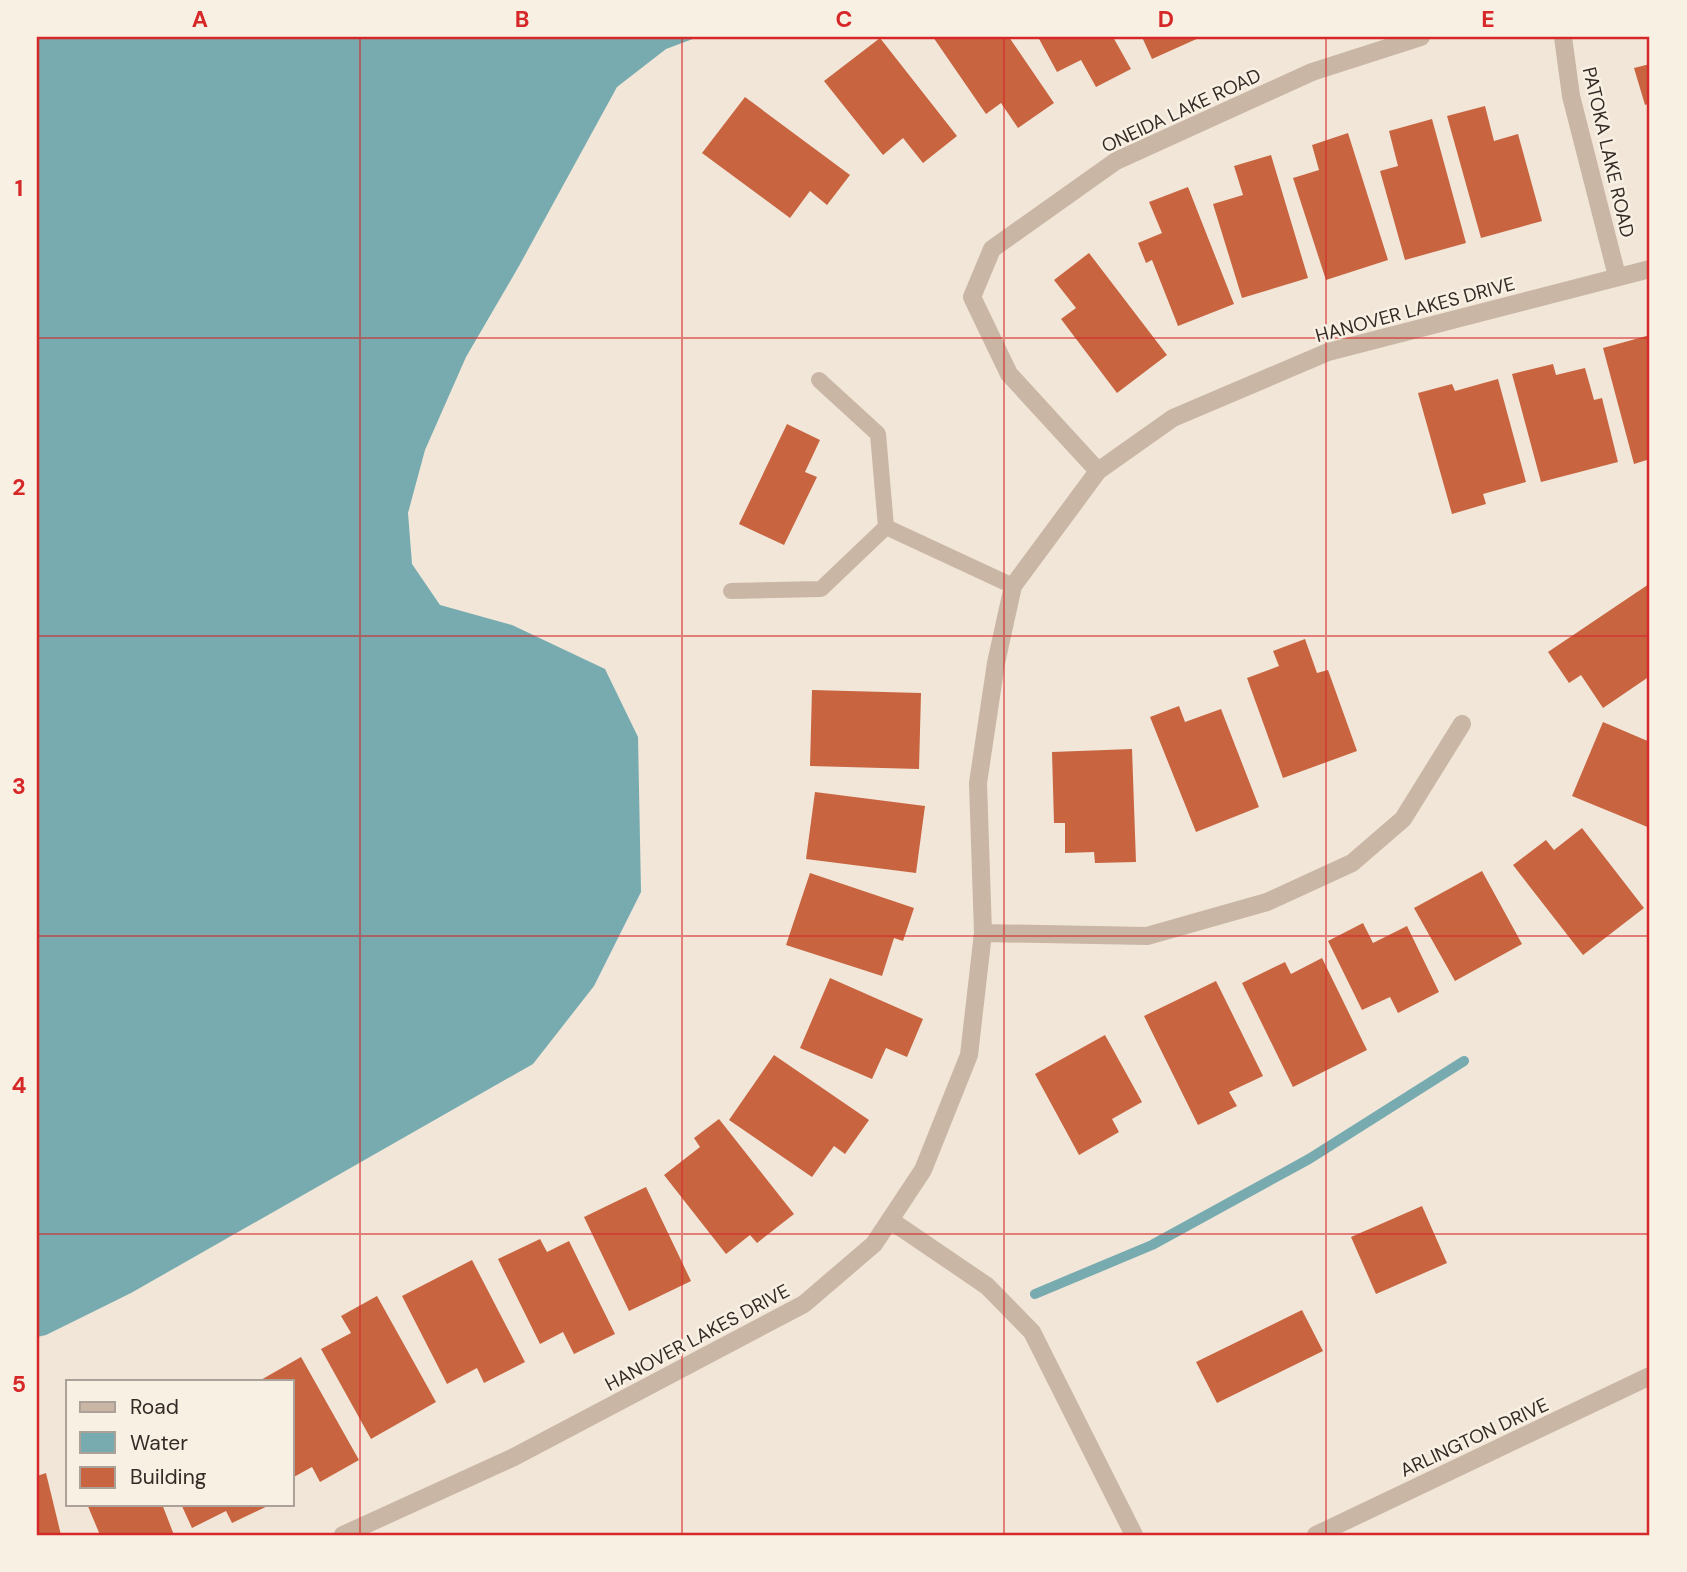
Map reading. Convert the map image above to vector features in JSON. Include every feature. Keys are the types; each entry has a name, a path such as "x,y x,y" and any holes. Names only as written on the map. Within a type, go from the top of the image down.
{"street":[{"name":"ONEIDA LAKE ROAD","path":"1098,471 1009,374 972,297 992,249 1116,161 1312,72 1421,37"},
{"name":"PATOKA LAKE ROAD","path":"1563,37 1572,96 1617,276"},
{"name":"HANOVER LAKES DRIVE","path":"343,1535 514,1457 804,1304 874,1244 923,1170 969,1055 983,933 978,783 996,663 1013,586 1098,471 1173,418 1328,352 1650,269"},
{"path":"983,933 1147,936 1267,902 1352,863 1402,819 1462,724"},
{"path":"890,1220 987,1286 1032,1332 1134,1535"},
{"name":"ARLINGTON DRIVE","path":"1315,1535 1650,1376"}],"lane":[{"path":"820,380 878,434 886,527"},
{"path":"886,527 1013,586"},
{"path":"731,592 821,589 886,527"}],"water":[{"path":"37,37 698,37 666,49 617,87 466,357 425,450 408,513 412,564 440,605 512,625 605,669 638,737 641,892 594,986 533,1064 131,1293 37,1337"}],"building":[{"path":"933,37 1009,37 1054,103 1018,128 1001,103 986,114"},
{"path":"1038,37 1113,37 1131,69 1096,87 1081,60 1057,72"},
{"path":"1142,37 1201,37 1152,59"},
{"path":"880,38 957,136 923,163 903,138 883,155 824,81"},
{"path":"1650,64 1650,103 1645,105 1634,68"},
{"path":"745,97 850,175 827,205 810,191 790,218 702,153"},
{"path":"1485,106 1494,141 1518,134 1542,221 1481,238 1447,116"},
{"path":"1432,119 1466,243 1405,260 1380,171 1398,166 1389,131"},
{"path":"1348,133 1388,260 1326,280 1293,178 1319,170 1312,145"},
{"path":"1271,155 1308,278 1242,298 1213,204 1243,195 1234,166"},
{"path":"1188,187 1234,304 1178,326 1152,260 1146,263 1138,243 1162,233 1149,202"},
{"path":"1089,253 1167,355 1117,393 1061,319 1076,308 1054,280"},
{"path":"1650,335 1650,459 1634,464 1603,348"},
{"path":"1553,364 1556,375 1585,368 1594,400 1602,398 1618,462 1541,482 1512,374"},
{"path":"1498,379 1526,482 1483,494 1486,504 1452,514 1418,393 1452,384 1455,391"},
{"path":"787,424 820,440 805,472 817,477 784,545 739,524"},
{"path":"1649,584 1650,676 1603,708 1581,675 1569,683 1548,652"},
{"path":"1305,639 1317,673 1328,670 1357,751 1283,778 1247,678 1279,666 1273,651"},
{"path":"812,690 921,693 919,769 810,766"},
{"path":"1179,706 1185,722 1221,709 1259,807 1196,832 1150,717"},
{"path":"1603,722 1650,742 1650,828 1572,796"},
{"path":"1132,749 1136,862 1095,863 1094,852 1065,853 1065,823 1054,823 1052,752"},
{"path":"815,792 925,806 916,873 806,859"},
{"path":"1582,828 1644,908 1583,955 1513,865 1546,840 1554,850"},
{"path":"1482,871 1522,944 1455,981 1414,908"},
{"path":"810,873 914,908 903,941 894,938 882,976 786,945"},
{"path":"1363,923 1373,943 1407,926 1439,992 1398,1013 1390,997 1362,1010 1328,941"},
{"path":"1322,958 1367,1050 1293,1087 1242,983 1285,962 1291,974"},
{"path":"830,978 923,1019 907,1057 886,1048 872,1079 800,1048"},
{"path":"1216,981 1263,1076 1229,1092 1237,1106 1198,1125 1144,1016"},
{"path":"1105,1035 1142,1102 1112,1119 1119,1132 1079,1155 1035,1074"},
{"path":"774,1055 869,1120 845,1154 834,1146 812,1177 729,1120"},
{"path":"719,1119 794,1214 757,1243 750,1235 726,1254 664,1175 700,1147 694,1138"},
{"path":"646,1187 691,1281 629,1311 584,1217"},
{"path":"1422,1206 1447,1263 1376,1294 1351,1237"},
{"path":"540,1239 547,1252 569,1241 615,1334 574,1354 563,1332 540,1344 498,1259"},
{"path":"472,1260 525,1362 484,1383 477,1368 447,1384 402,1296"},
{"path":"377,1296 436,1402 371,1439 321,1349 351,1333 341,1316"},
{"path":"1302,1310 1323,1351 1217,1403 1196,1362"},
{"path":"301,1357 359,1460 320,1482 312,1467 294,1477 294,1380 261,1380"},
{"path":"46,1473 61,1535 37,1535 37,1476"},
{"path":"88,1506 163,1506 174,1535 100,1535"},
{"path":"182,1506 268,1506 232,1523 226,1511 192,1528"}],"waterway":[{"path":"1035,1294 1152,1245 1309,1159 1464,1061"}]}
